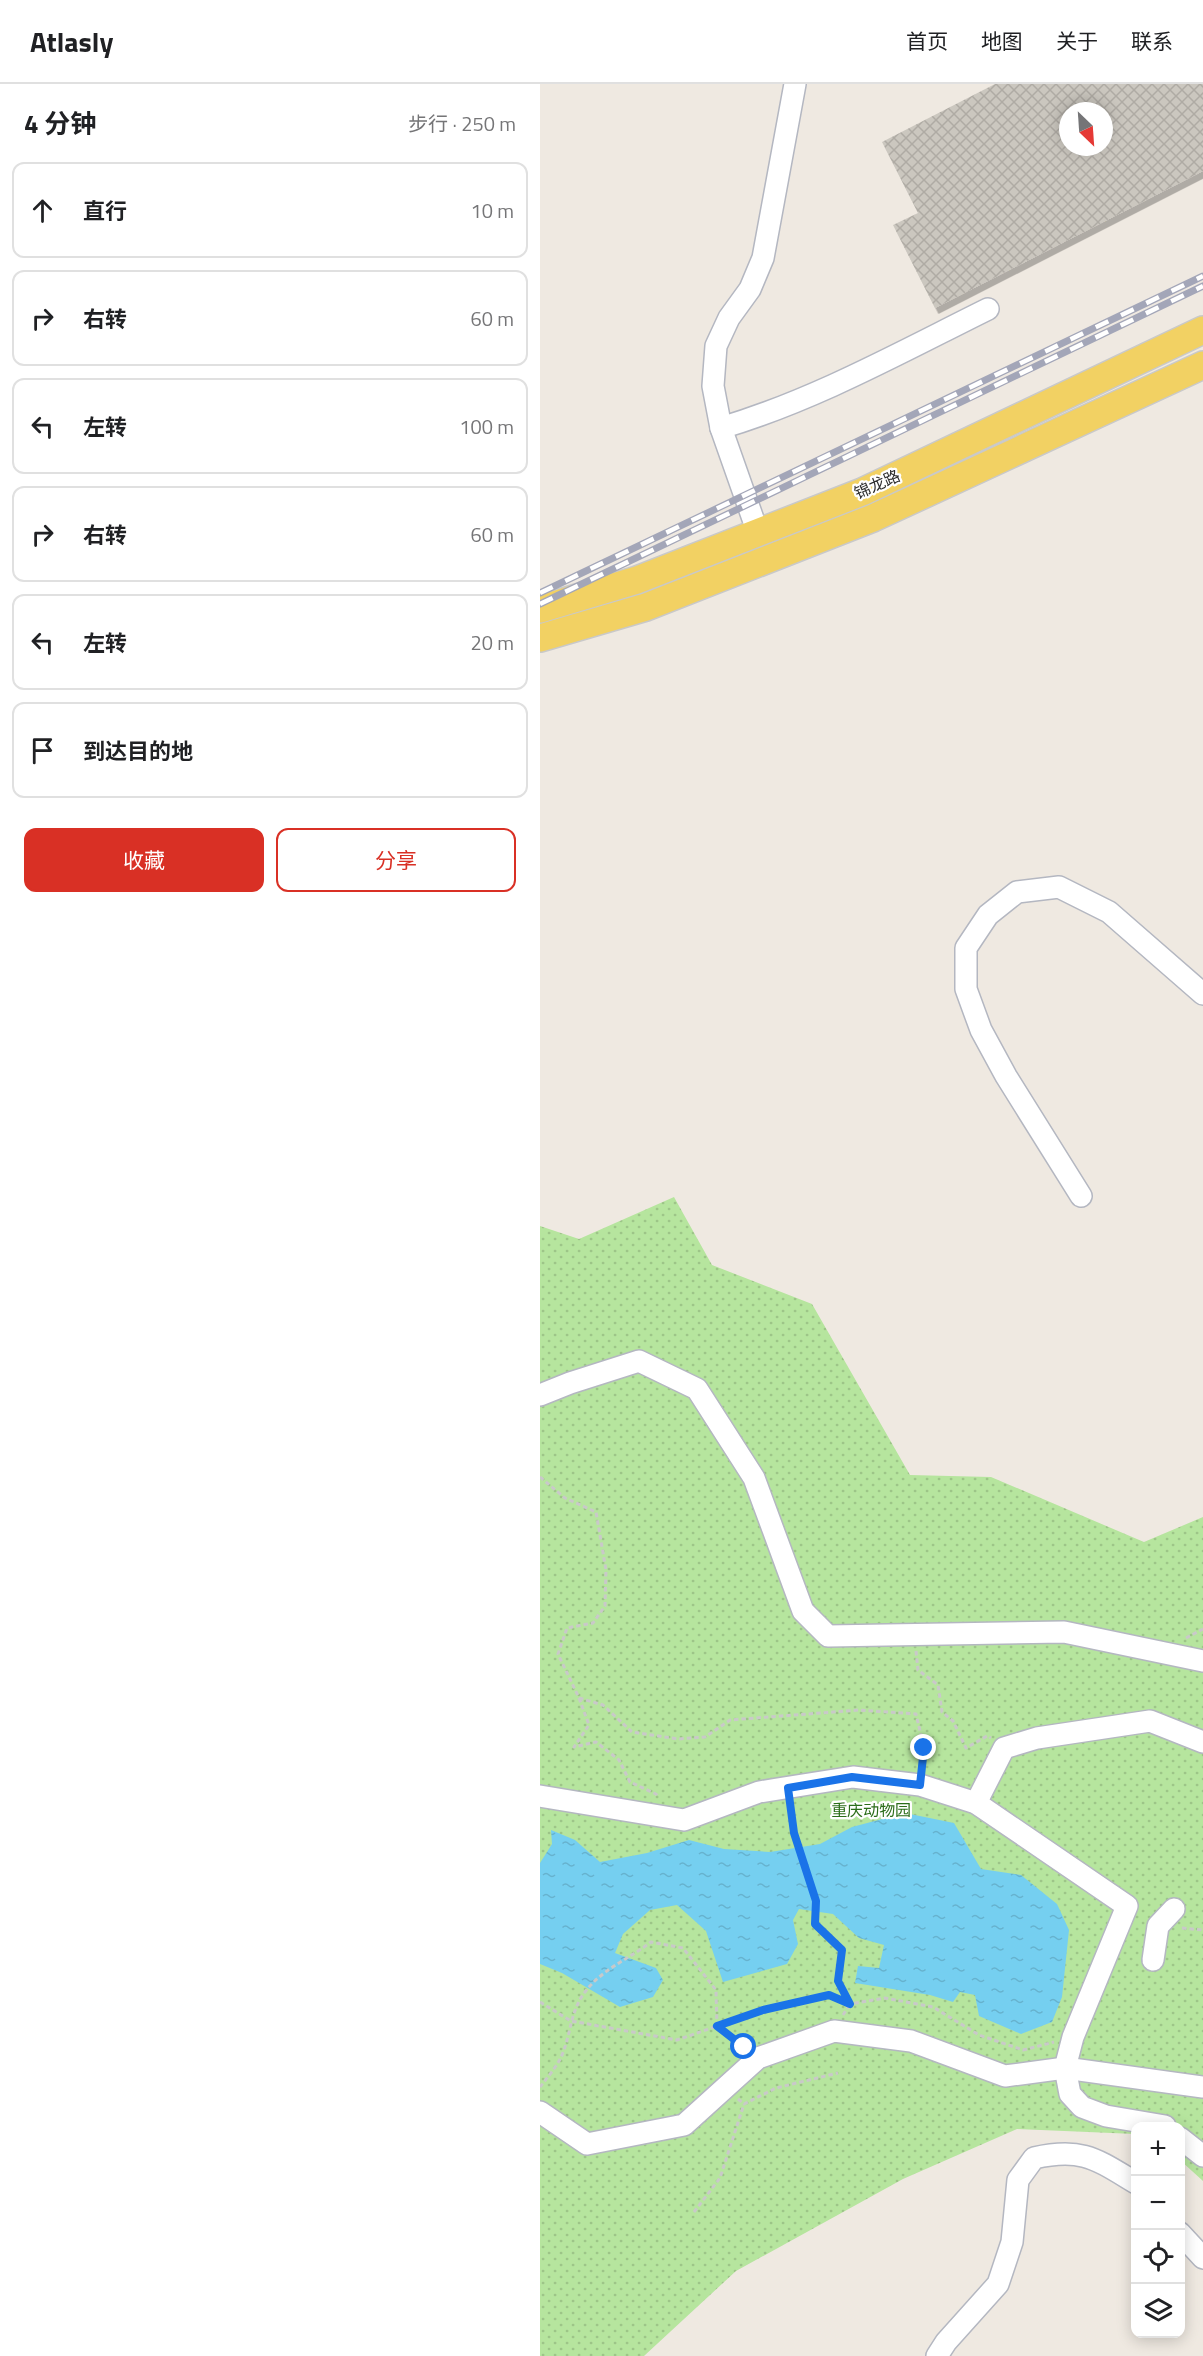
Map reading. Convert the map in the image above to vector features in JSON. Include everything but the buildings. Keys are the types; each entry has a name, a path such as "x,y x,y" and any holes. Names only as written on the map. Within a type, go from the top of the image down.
{"main road":[{"name":"锦龙路","path":"540,609 637,580 862,492 1203,330"},
{"name":"锦龙路","path":"540,638 646,607 873,518 1203,365"}],"street":[{"path":"758,532 721,428 713,387 716,345 729,318 750,289 764,258 795,84"},
{"path":"721,428 768,414 814,395 988,309"},
{"path":"1081,1196 1006,1076 981,1030 966,989 966,948 988,915 1017,892 1059,887 1109,912 1203,994"},
{"path":"540,1395 639,1361 697,1389 754,1478 803,1611 828,1636 1064,1632 1203,1661"},
{"path":"976,1803 1004,1748 1037,1738 1150,1721 1203,1742"},
{"path":"540,1796 684,1820 759,1792 852,1777 920,1785 976,1803 1127,1906 1074,2037 1065,2068 1070,2094 1082,2108 1106,2116 1138,2122"},
{"path":"1153,1960 1158,1926 1174,1909"},
{"path":"540,2112 587,2144 684,2125 758,2058 834,2031 911,2041 1005,2076 1065,2068 1203,2087"},
{"path":"1185,2142 1203,2156"},
{"path":"937,2356 946,2342 998,2284 1012,2242 1018,2181 1034,2158 1060,2152 1095,2158 1131,2180"},
{"path":"1185,2238 1203,2258"}],"path":[{"path":"540,1477 566,1498 597,1512 606,1570 605,1606 593,1623 567,1628 558,1654 589,1725 574,1747 596,1743 619,1760 630,1782 656,1794 669,1817"},
{"path":"914,1635 918,1670 938,1685 942,1712 953,1721 966,1748"},
{"path":"579,1698 603,1705 632,1732 678,1740 705,1737 730,1720 859,1710 916,1714 924,1748 920,1785"},
{"path":"788,1788 794,1833 816,1901 815,1924 842,1950 838,1981 850,2004"},
{"path":"540,2088 560,2061 570,2021 584,1993 605,1971 651,1942 683,1948 716,1990 717,2026"},
{"path":"540,2002 570,2021 677,2040 763,2010 829,1995 850,2004 885,1998 933,2007 979,2035 1023,2050 1074,2037"},
{"path":"717,2026 758,2058"},
{"path":"694,2212 720,2178 744,2104 776,2088 838,2073"},
{"path":"725,2088 744,2104"}],"green space":[{"name":"重庆动物园","path":"674,1197 712,1265 812,1304 910,1475 991,1477 1144,1542 1203,1517 1203,2181 1185,2165 1185,2122 1131,2122 1131,2134 1017,2129 903,2179 736,2271 644,2356 540,2356 540,1226 579,1239"}],"water":[{"path":"905,1813 954,1823 981,1869 1021,1875 1057,1904 1069,1930 1062,1997 1052,2022 1021,2034 979,2016 975,1995 960,1992 953,2002 930,1995 855,1983 858,1966 879,1968 884,1945 859,1938 833,1914 799,1909 793,1920 798,1944 787,1964 723,1982 706,1931 677,1905 650,1910 623,1934 615,1953 656,1968 663,1980 653,1997 620,2007 562,1973 540,1964 540,1863 552,1844 551,1830 575,1840 600,1862 647,1853 689,1840 724,1849 770,1852 820,1844 852,1827"}],"railway":[{"path":"540,593 1203,276"},
{"path":"540,604 1203,286"}],"route":[{"path":"744,2047 717,2026 763,2010 829,1995 850,2004 838,1981 842,1950 815,1924 816,1901 794,1833 788,1788 852,1777 920,1785 924,1748"}]}
